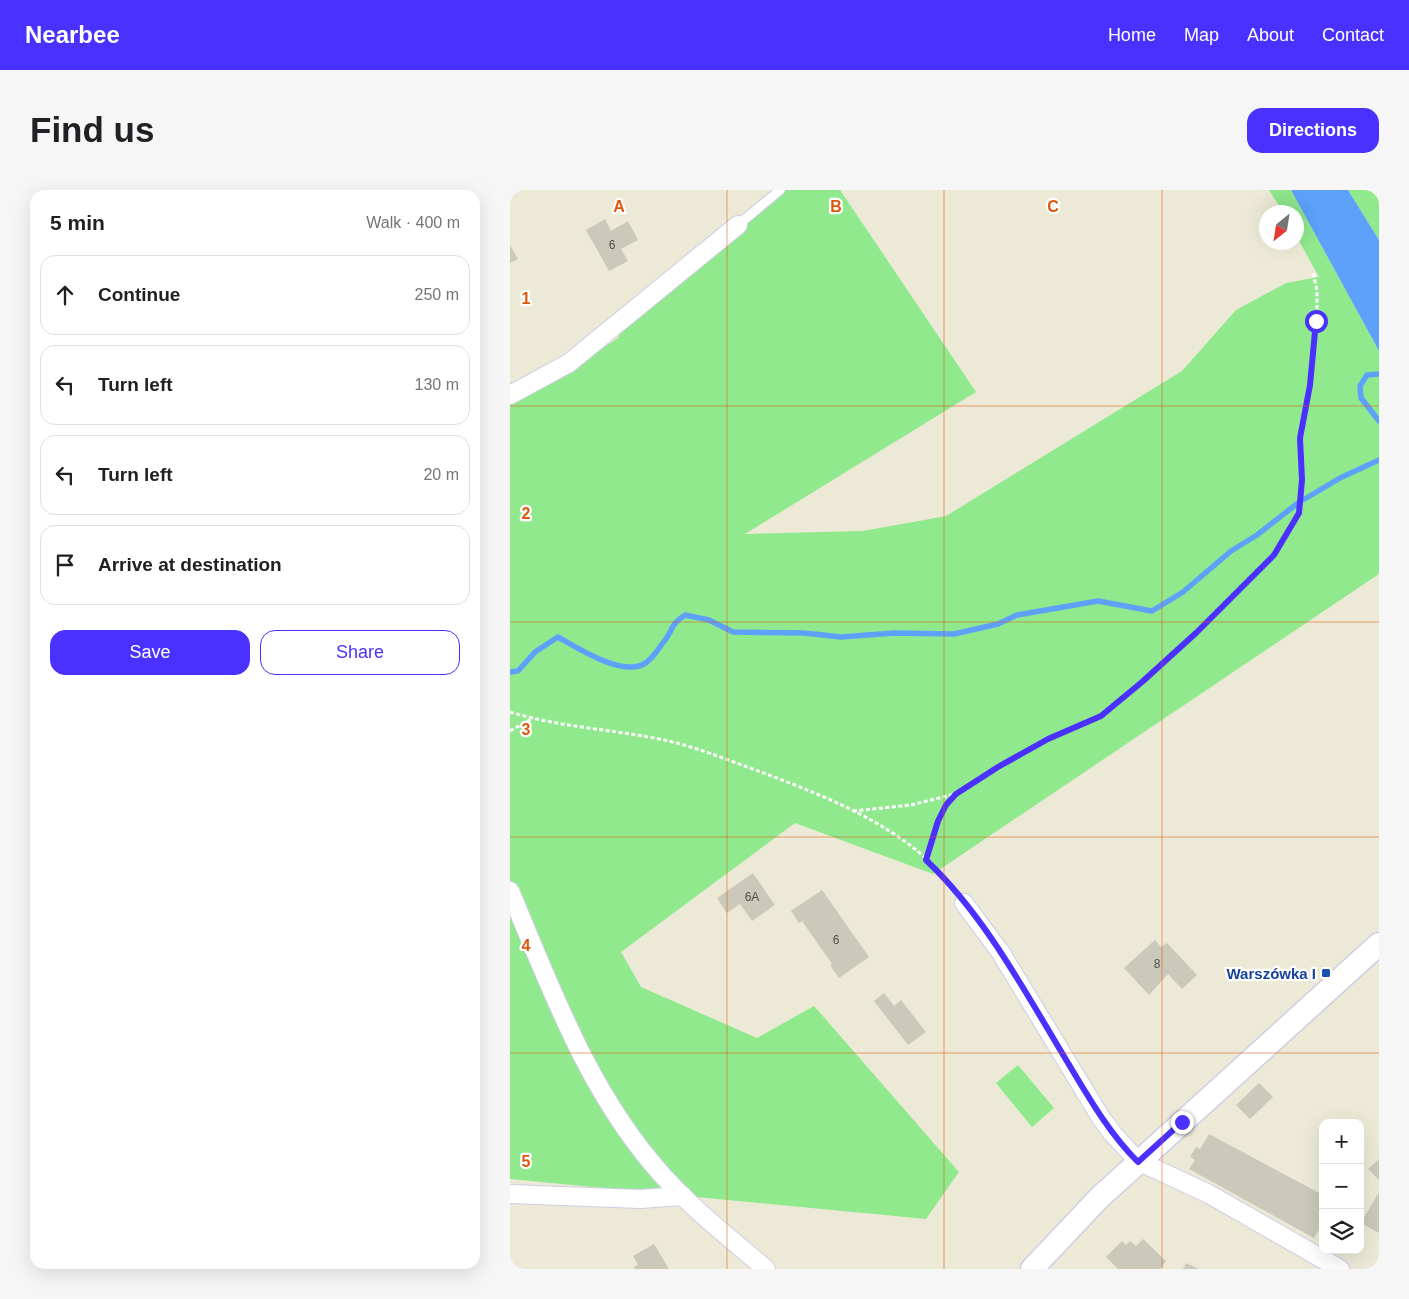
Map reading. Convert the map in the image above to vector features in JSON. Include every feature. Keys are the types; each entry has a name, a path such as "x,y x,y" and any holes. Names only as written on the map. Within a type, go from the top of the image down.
{"street":[{"path":"510,395 569,363 738,225"},
{"path":"510,891 562,1015 588,1067 626,1129 664,1177 682,1196 766,1269"},
{"path":"964,903 1001,953 1102,1118 1113,1134 1138,1162 1209,1194 1340,1269"},
{"path":"1032,1269 1060,1237 1138,1162 1379,944"},
{"path":"510,1194 640,1199 682,1196"}],"lane":[{"path":"738,225 780,190"}],"path":[{"path":"926,860 938,821 946,805 956,794 998,767 1048,739 1101,716 1196,633 1274,555 1290,530 1299,510 1300,438 1310,385 1317,307 1317,290 1313,273"},
{"path":"510,712 533,718 653,738 687,746 802,788 853,811 898,836 926,860 964,903"},
{"path":"510,731 533,718"},
{"path":"853,811 911,805 956,794"}],"green space":[{"path":"776,190 840,190 976,392 745,534 863,531 946,516 1182,371 1236,310 1286,283 1319,277 1304,250 1304,214 1379,351 1379,574 933,874 795,823 621,952 641,987 757,1038 814,1006 959,1172 926,1219 510,1179 510,400 574,367 618,338 628,313"},
{"path":"1269,190 1291,190 1299,205 1279,205"},
{"path":"1348,190 1375,190 1379,196 1379,240"},
{"path":"1018,1065 1054,1108 1032,1127 996,1083"}],"water":[{"path":"1291,190 1348,190 1379,240 1379,351 1304,214 1304,205 1299,205"}],"building":[{"path":"605,219 611,231 628,221 638,240 621,249 628,261 609,271 586,230"},
{"path":"510,245 518,259 510,263"},
{"path":"753,873 775,905 752,921 740,904 727,913 717,898"},
{"path":"822,890 869,957 839,978 830,965 832,964 802,921 799,923 791,911"},
{"path":"1155,940 1161,947 1167,943 1197,975 1182,989 1168,974 1149,995 1124,968"},
{"path":"884,993 894,1006 901,1000 926,1032 908,1045 874,1001"},
{"path":"1259,1083 1273,1097 1250,1119 1236,1105"},
{"path":"1209,1134 1319,1193 1319,1229 1314,1238 1189,1169 1195,1160 1190,1157 1196,1147 1200,1149"},
{"path":"1379,1159 1379,1180 1368,1169"},
{"path":"1379,1192 1379,1233 1364,1225 1364,1218"},
{"path":"1143,1239 1166,1261 1160,1269 1118,1269 1106,1257 1122,1241 1126,1245 1130,1241 1136,1246"},
{"path":"654,1244 669,1269 635,1269 634,1267 638,1265 633,1256"},
{"path":"1186,1263 1199,1269 1183,1269"}],"waterway":[{"path":"1379,374 1367,375 1360,386 1361,398 1379,421"},
{"path":"510,672 518,671 535,652 558,637 602,660 627,667 638,666 651,658 676,622 685,615 709,620 733,632 804,633 841,637 894,633 954,634 998,624 1017,615 1098,601 1152,611 1183,592 1231,551 1257,535 1298,503 1340,478 1379,460"}],"place":[{"name":"Warszówka I","path":"1326,973"}],"route":[{"path":"1182,1122 1138,1162 1113,1134 1102,1118 989,935 977,918 926,860 938,821 946,805 956,794 974,781 1048,739 1101,716 1196,633 1274,555 1299,513 1302,480 1300,438 1310,385 1316,321"}]}
